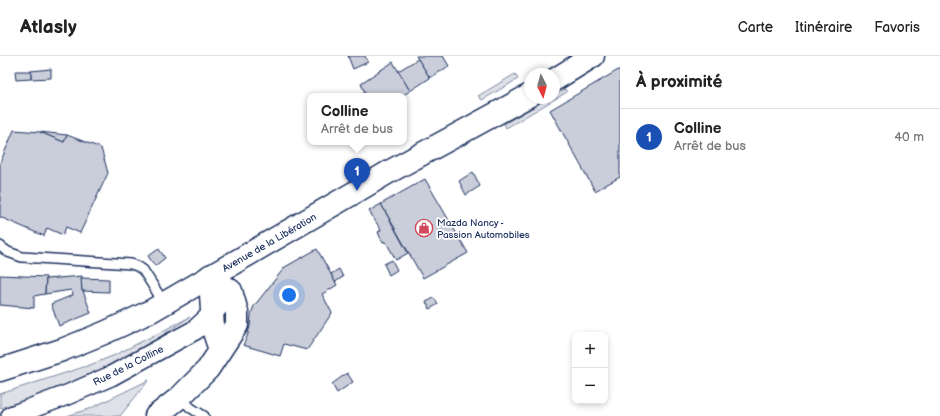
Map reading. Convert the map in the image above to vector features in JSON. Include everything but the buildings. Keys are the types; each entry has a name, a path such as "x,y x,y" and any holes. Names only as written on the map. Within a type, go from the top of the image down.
{"main road":[{"path":"560,76 593,56"},
{"name":"Avenue de la Libération","path":"0,370 62,350 104,333 151,311 388,173 524,98"},
{"path":"156,416 180,397 208,369 237,325 237,312 231,291 210,276"},
{"path":"210,276 213,329 220,350"}],"street":[{"name":"Rue de la Colline","path":"11,416 67,395 111,376 195,330 212,314 231,291"}],"lane":[{"path":"0,246 8,252 22,257 131,264 137,266 143,270 164,303"},
{"path":"180,397 191,408 204,416"}],"shaded area":[{"path":"515,74 518,79 482,100 478,96"},
{"path":"565,89 567,92 560,96 560,92"},
{"path":"539,104 547,104 506,128 504,124"},
{"path":"190,317 127,357 89,376 60,388 0,408 0,394 90,365 115,355"},
{"path":"149,380 120,416 67,416 89,409"}],"place":[{"name":"Colline","path":"357,191"},
{"name":"Mazda Nancy - Passion Automobiles","path":"424,228"}]}
